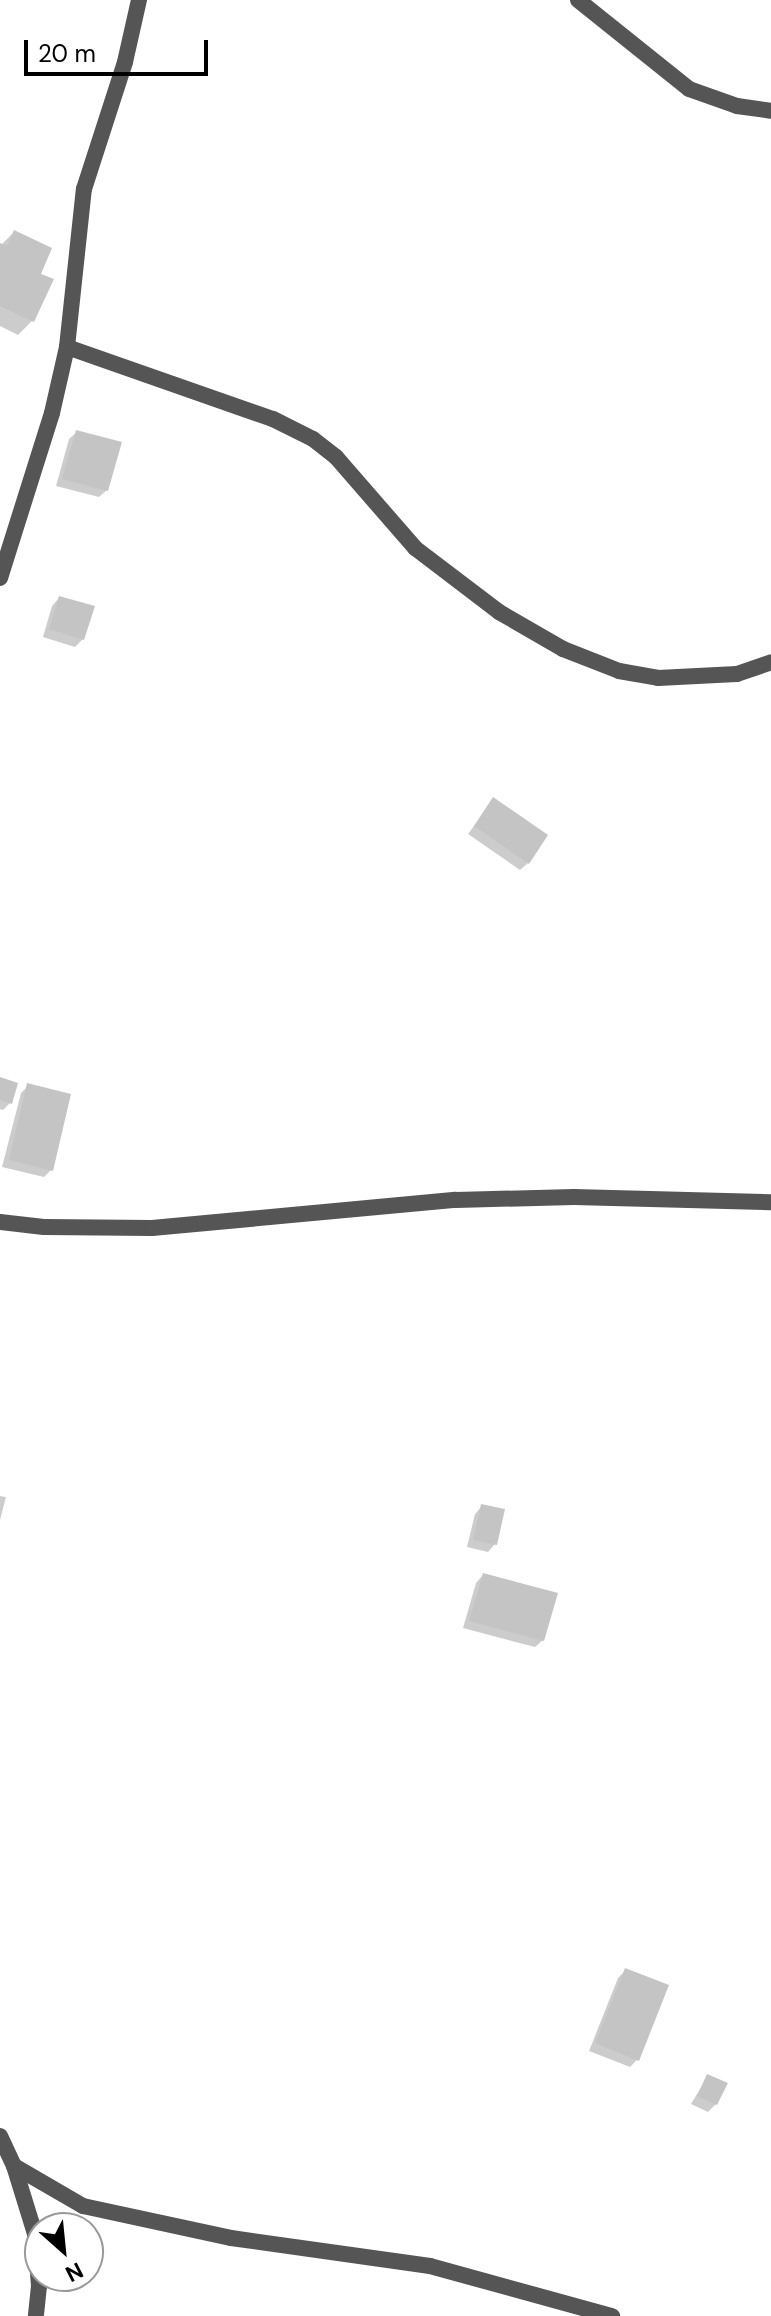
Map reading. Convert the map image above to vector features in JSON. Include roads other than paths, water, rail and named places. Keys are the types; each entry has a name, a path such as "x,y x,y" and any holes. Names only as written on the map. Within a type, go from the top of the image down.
{"street":[{"path":"0,578 52,413 67,347 84,189 125,62 139,0"},
{"path":"578,0 689,89 737,106 771,111"},
{"path":"67,347 273,419 313,439 336,457 415,548 499,612 563,649 619,671 658,678 703,679 737,674 771,662"},
{"path":"0,1222 44,1227 152,1228 456,1200 574,1197 771,1202"},
{"path":"0,2136 14,2166 35,2234 39,2286 36,2316"},
{"path":"14,2166 83,2206 231,2238 430,2266 612,2316"}]}
